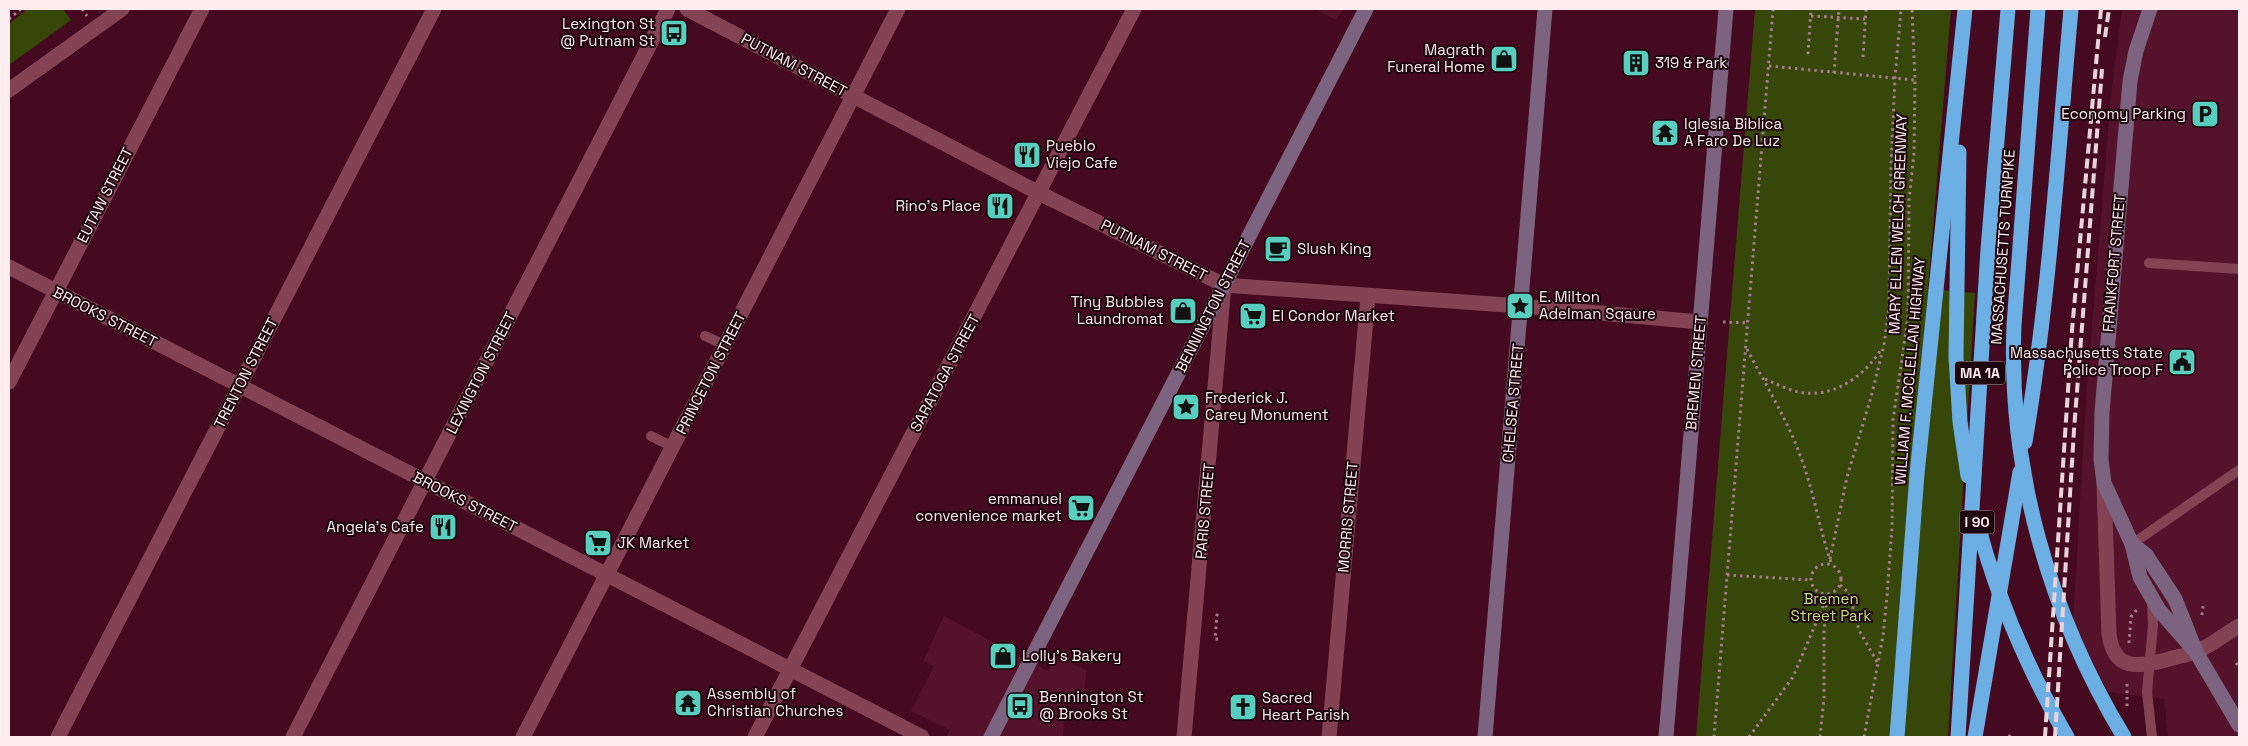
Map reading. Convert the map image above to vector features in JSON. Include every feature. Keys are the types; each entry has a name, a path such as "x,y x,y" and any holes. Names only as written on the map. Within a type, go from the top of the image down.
{"highway":[{"name":"WILLIAM F. MCCLELLAN HIGHWAY","path":"1897,737 1917,474 1965,9"},
{"name":"MA 1A","path":"1958,737 1988,249 2008,9"},
{"name":"MASSACHUSETTS TURNPIKE","path":"2038,9 2016,288 2013,342 2014,394 2029,498 2044,558 2059,603 2083,662 2124,737"},
{"path":"1975,737 2038,356 2070,9"},
{"name":"I 90","path":"1962,43 1956,292 1957,386 1964,452 1975,516 2004,608 2034,677 2066,737"},
{"path":"2108,709 2118,737"}],"main road":[{"name":"BENNINGTON STREET","path":"991,737 1366,9"},
{"name":"CHELSEA STREET","path":"1485,737 1545,9"},
{"name":"BREMEN STREET","path":"1666,737 1726,9"},
{"name":"FRANKFORT STREET","path":"2150,9 2131,74 2125,124 2101,420 2101,459 2104,483 2132,544 2146,600 2196,652"},
{"name":"FRANKFORT STREET","path":"2132,544 2146,555 2175,599 2196,652"},
{"path":"2196,652 2239,725"}],"street":[{"path":"9,90 122,9"},
{"name":"EUTAW STREET","path":"9,382 202,9"},
{"name":"TRENTON STREET","path":"58,737 434,9"},
{"name":"LEXINGTON STREET","path":"293,737 668,9"},
{"name":"PUTNAM STREET","path":"687,9 1039,193 1224,285 1521,306 1700,322"},
{"name":"PRINCETON STREET","path":"523,737 725,345 751,287 854,96 898,9"},
{"name":"SARATOGA STREET","path":"755,737 1134,9"},
{"name":"BROOKS STREET","path":"9,267 922,737"},
{"name":"PARIS STREET","path":"1184,737 1224,285"},
{"name":"MORRIS STREET","path":"1329,737 1368,296"},
{"path":"2104,483 2111,646 2117,657 2127,664 2149,664 2196,652 2239,626"}],"lane":[{"path":"2149,263 2239,269"},
{"path":"706,336 725,345"},
{"path":"651,436 673,447"},
{"path":"2132,544 2239,470"},
{"path":"2146,600 2153,626 2147,692 2152,737"}],"path":[{"path":"9,19 21,9"},
{"path":"82,9 86,14"},
{"path":"1714,737 1773,9"},
{"path":"1808,54 1812,9"},
{"path":"1834,73 1839,9"},
{"path":"1863,56 1866,9"},
{"path":"1830,559 1847,477 1884,344 1891,282 1890,200 1895,78 1901,9"},
{"name":"MARY ELLEN WELCH GREENWAY","path":"1864,737 1883,636 1890,563 1894,420 1908,317 1908,200 1914,152 1915,80 1912,9"},
{"path":"1811,16 1865,19"},
{"path":"1769,66 1915,80"},
{"path":"1723,322 1748,323"},
{"path":"1764,379 1796,392 1808,393 1840,388 1865,370 1884,344"},
{"path":"1747,348 1789,426 1801,455 1812,486 1830,559 1832,565 1839,571 1841,581 1837,590 1827,595 1792,677 1749,737"},
{"path":"1827,595 1818,592 1811,580 1813,571 1819,565 1832,565"},
{"path":"1727,575 1811,580"},
{"path":"1840,585 1848,593 1858,630 1878,662"},
{"path":"1820,737 1824,698 1827,595"},
{"path":"2128,649 2131,617 2146,600"},
{"path":"2202,615 2203,606"},
{"path":"1218,639 1215,639 1217,615 1220,616"},
{"path":"1209,627 1216,627"},
{"path":"2236,663 2239,667"},
{"path":"2009,737 2011,733"}],"shaded area":[{"path":"1315,9 1343,9 1336,20"},
{"path":"2122,9 2239,9 2239,737 2168,737 2164,699 2108,692 2073,624 2086,399 2111,95"},
{"path":"944,616 1048,671 1056,656 1086,670 1084,702 1066,700 1063,737 946,737 950,730 911,711 934,666 923,661"}],"green space":[{"path":"27,9 63,9 71,20 9,65 9,24"},
{"name":"Bremen Street Park","path":"1755,9 1951,9 1928,289 1975,293 1948,737 1696,737"}],"railway":[{"path":"2045,737 2072,330 2101,9"},
{"path":"2105,37 2109,9"},
{"path":"2055,737 2074,430 2102,69"}],"place":[{"name":"Lexington St @ Putnam St","path":"674,33"},
{"name":"Magrath Funeral Home","path":"1504,59"},
{"name":"319 & Park","path":"1636,63"},
{"name":"Economy Parking","path":"2205,114"},
{"name":"Iglesia Biblica A Faro De Luz","path":"1665,133"},
{"name":"Pueblo Viejo Cafe","path":"1027,155"},
{"name":"Rino's Place","path":"1000,206"},
{"name":"Slush King","path":"1278,249"},
{"name":"E. Milton Adelman Sqaure","path":"1520,306"},
{"name":"Tiny Bubbles Laundromat","path":"1183,311"},
{"name":"El Condor Market","path":"1253,316"},
{"name":"Massachusetts State Police Troop F","path":"2182,362"},
{"name":"Frederick J. Carey Monument","path":"1186,407"},
{"name":"emmanuel convenience market","path":"1081,508"},
{"name":"Angela's Cafe","path":"443,527"},
{"name":"JK Market","path":"598,543"},
{"name":"Lolly's Bakery","path":"1003,656"},
{"name":"Assembly of Christian Churches","path":"688,703"},
{"name":"Bennington St @ Brooks St","path":"1020,706"},
{"name":"Sacred Heart Parish","path":"1243,707"}]}
